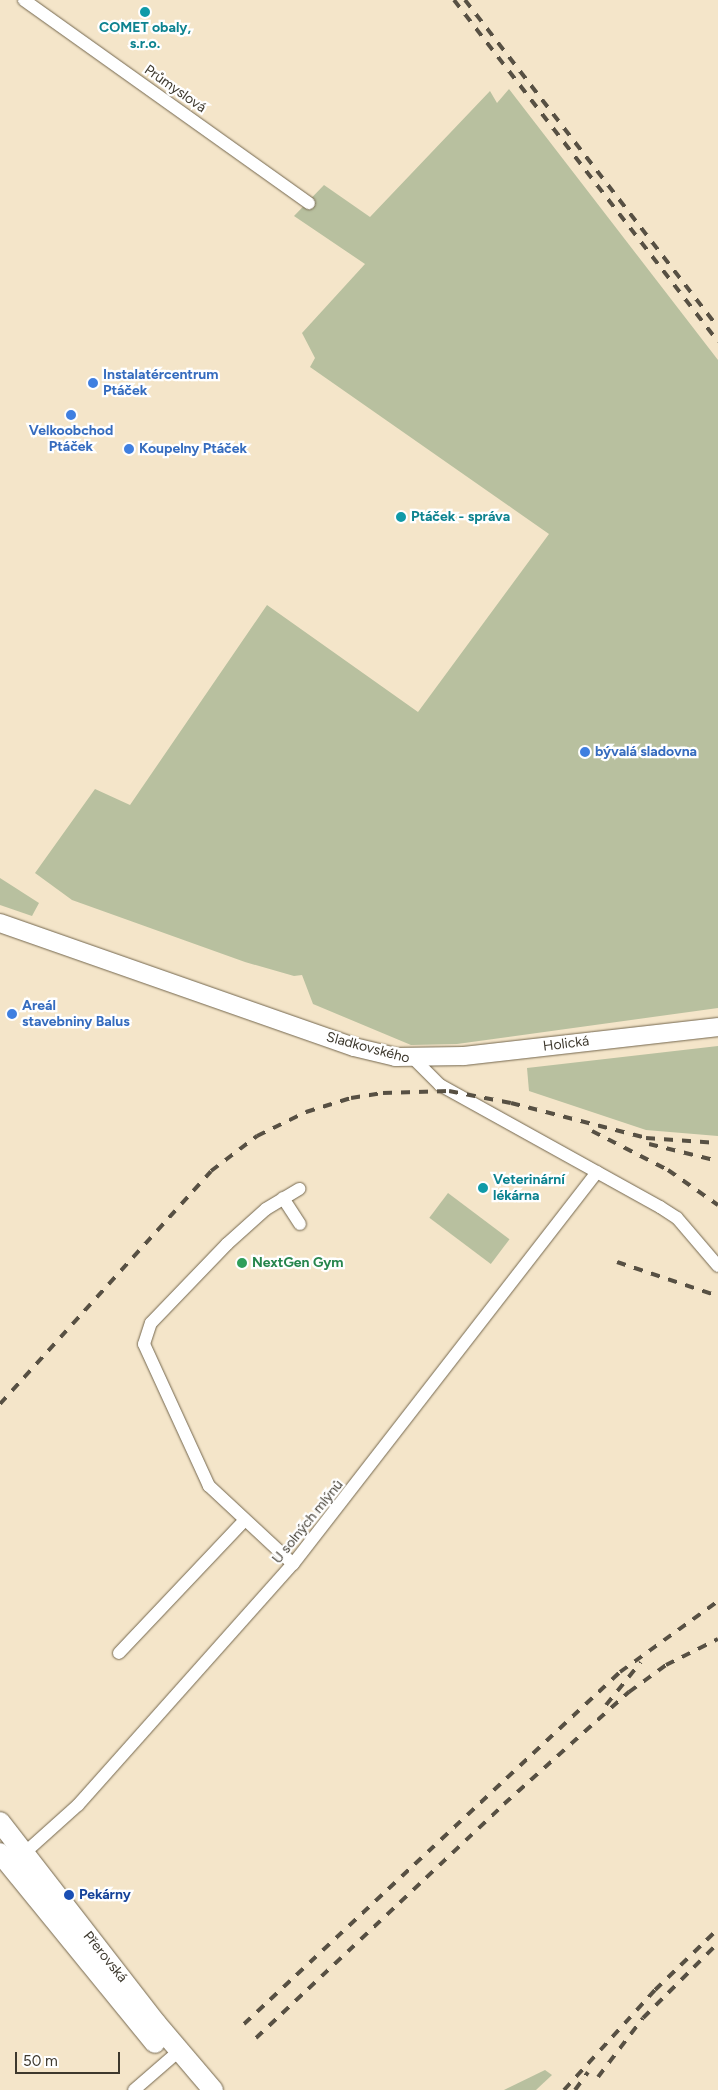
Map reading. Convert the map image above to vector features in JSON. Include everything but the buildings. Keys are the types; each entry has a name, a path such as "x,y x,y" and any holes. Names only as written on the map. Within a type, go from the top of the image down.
{"main road":[{"name":"Přerovská","path":"0,1822 12,1857 174,2056 196,2090"},
{"name":"Přerovská","path":"174,2056 213,2090"}],"street":[{"name":"Průmyslová","path":"24,0 309,203"},
{"name":"Sladkovského","path":"0,923 354,1047 413,1058 440,1085 508,1126 597,1172 677,1218 718,1266"},
{"name":"Holická","path":"413,1058 464,1056 718,1027"},
{"name":"U solných mlýnů","path":"12,1857 105,1776 293,1564 597,1172"},
{"path":"293,1564 244,1521 206,1480 144,1344 147,1330 158,1315 243,1229 283,1198 300,1189"},
{"path":"283,1198 300,1224"},
{"path":"119,1652 244,1521"},
{"path":"134,2090 174,2056"}],"green space":[{"path":"509,89 718,360 718,1008 457,1044 411,1045 313,1004 302,975 294,976 245,962 72,900 35,873 95,789 130,805 267,605 418,712 549,534 310,367 315,358 302,333 365,264 294,216 324,185 370,217 490,91 497,103"},
{"path":"0,878 39,903 32,916 0,905"},
{"path":"718,1046 718,1136 646,1130 529,1091 527,1068"},
{"path":"448,1193 509,1239 491,1264 429,1218"},
{"path":"545,2070 552,2075 536,2090 504,2090"}],"railway":[{"path":"454,0 718,342"},
{"path":"465,0 718,327"},
{"path":"0,1404 211,1171 257,1136 306,1112 351,1098 383,1093 449,1091 511,1103 646,1138 718,1143"},
{"path":"592,1131 668,1170 718,1205"},
{"path":"649,1144 718,1161"},
{"path":"617,1262 718,1296"},
{"path":"244,2024 620,1672 718,1601"},
{"path":"256,2038 504,1804 629,1692 666,1665 718,1639"},
{"path":"606,1705 641,1662"},
{"path":"564,2090 655,1990 718,1929"},
{"path":"598,2077 643,2018 718,1943"},
{"path":"575,2090 588,2072"}],"place":[{"name":"COMET obaly, s.r.o.","path":"145,12"},
{"name":"Instalatércentrum Ptáček","path":"93,383"},
{"name":"Velkoobchod Ptáček","path":"71,415"},
{"name":"Koupelny Ptáček","path":"129,449"},
{"name":"Ptáček - správa","path":"401,517"},
{"name":"bývalá sladovna","path":"585,752"},
{"name":"Areál stavebniny Balus","path":"12,1014"},
{"name":"Veterinární lékárna","path":"483,1188"},
{"name":"NextGen Gym","path":"242,1263"},
{"name":"Pekárny","path":"69,1895"}]}
